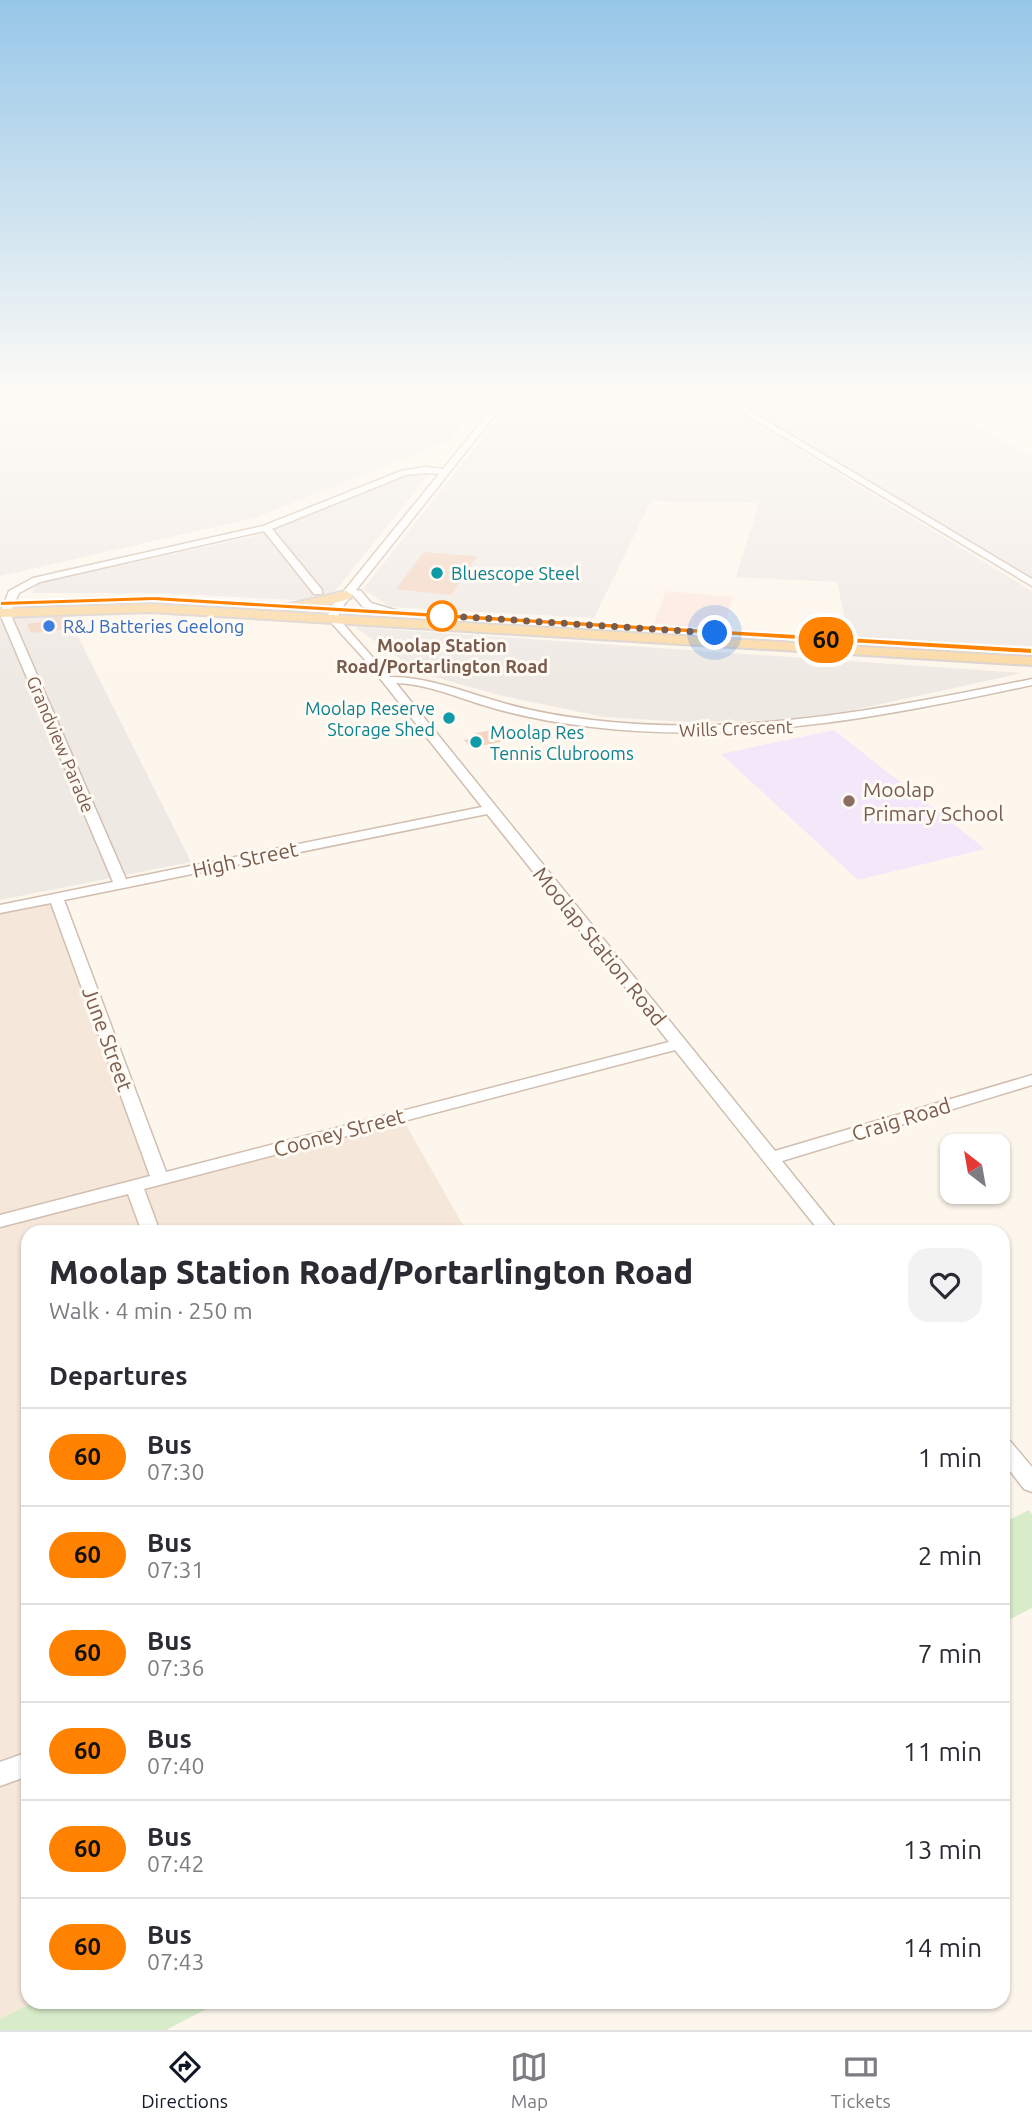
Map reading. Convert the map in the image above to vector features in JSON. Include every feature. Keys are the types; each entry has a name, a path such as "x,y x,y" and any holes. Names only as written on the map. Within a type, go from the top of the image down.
{"main road":[{"path":"4,608 127,598 343,607 389,617 1032,661"},
{"path":"4,608 343,607"},
{"path":"355,635 355,630 362,626 389,617 1032,651"}],"street":[{"path":"0,589 21,587 266,528 349,495"},
{"path":"343,607 428,495"},
{"path":"884,495 1032,583"},
{"path":"266,528 318,592"},
{"path":"4,608 21,587"},
{"name":"Moolap Station Road","path":"343,607 355,635 390,685 824,1225"},
{"name":"Moolap Station Road","path":"343,607 371,660"},
{"name":"Grandview Parade","path":"4,608 121,885"},
{"name":"Wills Crescent","path":"390,685 441,687 513,709 582,722 650,729 717,731 791,728 852,719 1032,682"},
{"name":"High Street","path":"0,909 490,809"},
{"name":"June Street","path":"56,898 160,1179"},
{"name":"Cooney Street","path":"0,1221 679,1044"},
{"name":"Craig Road","path":"771,1158 1032,1080"},
{"path":"134,1186 148,1225"},
{"path":"1010,1455 1029,1475"},
{"path":"0,1774 21,1766"}],"shaded area":[{"path":"0,495 313,495 254,518 0,576"},
{"path":"359,495 412,495 332,595 313,601 158,593 32,593 36,584 255,536"},
{"path":"438,495 874,495 1032,591 1032,646 849,637 837,582 736,577 759,503 651,501 594,618 390,607 363,589"},
{"path":"891,495 1032,495 1032,579"},
{"path":"666,591 733,597 723,630 654,623"},
{"path":"65,611 191,862 0,900 0,616"},
{"path":"355,627 1022,673 840,713 784,720 688,722 604,717 503,696 420,673"},
{"name":"Moolap Primary School","path":"834,730 985,849 858,880 721,754"},
{"path":"58,902 160,1179 401,1116 463,1225 21,1225 21,2008 0,2019 0,914"}],"green space":[{"path":"1029,1510 1032,1514 1032,1608 1010,1619 1010,1520"},
{"path":"21,2008 206,2009 166,2030 0,2030 0,2019"}],"building":[{"name":"Bluescope Steel","path":"424,552 477,556 451,595 396,589"},
{"name":"R&J Batteries Geelong","path":"65,617 71,629 31,633 27,624 47,621 46,618"},
{"path":"494,730 503,735 505,741 471,748 464,740 478,737 475,733"}],"bus line":[{"name":"60","path":"0,604 100,598 154,599 925,647 1032,651"}],"place":[{"name":"Bluescope Steel","path":"437,573"},
{"name":"Moolap Station Road/Portarlington Road","path":"442,616"},
{"name":"R&J Batteries Geelong","path":"49,626"},
{"name":"Moolap Reserve Storage Shed","path":"449,718"},
{"name":"Moolap Res Tennis Clubrooms","path":"476,742"},
{"name":"Moolap Primary School","path":"849,801"}],"route":[{"path":"442,616 434,615 715,633"}]}
